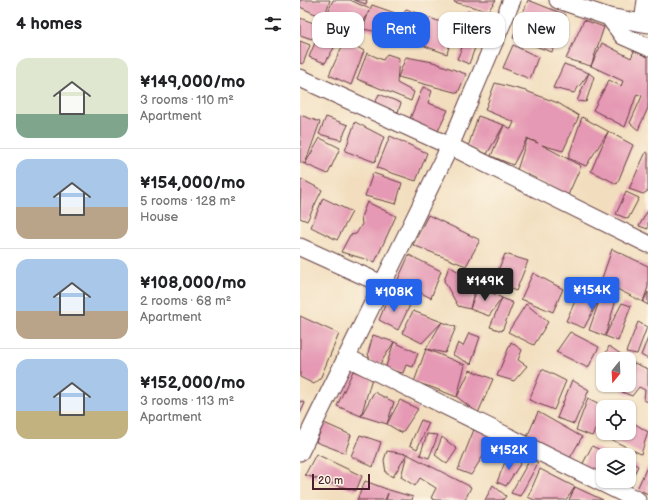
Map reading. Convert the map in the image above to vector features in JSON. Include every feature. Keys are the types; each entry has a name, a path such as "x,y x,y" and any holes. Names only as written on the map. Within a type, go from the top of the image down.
{"street":[{"path":"300,452 450,146 512,0"},
{"path":"558,0 609,17 645,23 646,0"},
{"path":"609,17 623,36 648,47"},
{"path":"300,78 450,146 648,244"},
{"path":"300,247 382,284"},
{"path":"346,357 637,500"}],"building":[{"path":"300,0 330,0 326,12 312,12 300,7"},
{"path":"333,0 350,0 370,9 372,5 392,12 372,12 372,31 364,29 369,11 364,21 364,12 328,12"},
{"path":"354,0 367,0 366,4"},
{"path":"455,0 496,0 488,11 454,2"},
{"path":"528,0 558,12 523,12"},
{"path":"406,9 414,12 405,12"},
{"path":"300,18 312,22 312,39 300,35"},
{"path":"430,18 438,21 438,48 449,48 447,54 430,48"},
{"path":"584,20 604,27 591,66 566,59"},
{"path":"300,41 310,45 303,64 300,63"},
{"path":"602,43 631,58 634,51 648,57 648,108 638,130 630,123 642,96 637,94 625,127 593,110 609,80 621,86 623,81 591,66"},
{"path":"513,45 513,48 519,48 538,57 530,79 503,68"},
{"path":"313,48 334,48 325,63 309,57"},
{"path":"341,48 359,48 364,51 351,85 329,75"},
{"path":"462,48 475,48 469,64 457,59"},
{"path":"541,48 554,48 552,52"},
{"path":"367,53 383,60 387,54 399,58 397,83 414,92 411,101 357,79"},
{"path":"406,57 433,62 466,74 458,93 398,77"},
{"path":"564,64 589,73 574,93 553,88"},
{"path":"589,73 594,77 586,102 577,101"},
{"path":"495,83 526,91 558,103 579,116 563,151 542,145 581,166 568,195 517,170 527,139 538,143 527,138 513,165 491,156 504,125 511,129 514,122 485,110"},
{"path":"423,87 432,91 428,103 448,110 438,131 407,126"},
{"path":"379,94 401,103 398,112 374,105"},
{"path":"300,115 320,122 305,164 300,162"},
{"path":"478,116 504,125 487,154 468,147"},
{"path":"326,117 348,125 341,140 319,134"},
{"path":"582,117 633,145 617,184 591,171 608,132 586,166 568,158"},
{"path":"355,122 384,137 375,162 345,151"},
{"path":"390,136 427,153 416,181 377,168"},
{"path":"320,138 340,148 328,174 305,164"},
{"path":"646,152 648,153 648,191 643,194 629,189"},
{"path":"373,173 402,183 396,204 365,196"},
{"path":"301,179 322,190 307,221 300,218"},
{"path":"626,192 639,198 628,219 616,214"},
{"path":"323,198 352,212 337,240 311,227"},
{"path":"367,202 396,216 375,262 341,252 350,235 356,234 362,224 361,217"},
{"path":"648,210 648,229 639,226"},
{"path":"428,215 480,240 466,266 413,245"},
{"path":"612,249 648,266 648,287 643,302 601,281"},
{"path":"505,254 528,261 516,291 493,282"},
{"path":"409,255 441,271 431,298 419,292 395,286"},
{"path":"449,266 476,282 470,309 458,306 444,281"},
{"path":"533,273 563,289 553,312 521,299"},
{"path":"478,286 502,298 489,316 470,309"},
{"path":"582,286 601,296 584,328 566,321"},
{"path":"648,292 648,305 643,302"},
{"path":"601,296 616,300 605,336 589,330"},
{"path":"388,298 410,305 398,330 379,320"},
{"path":"502,298 513,303 502,331 490,327"},
{"path":"622,303 631,306 618,341 605,336"},
{"path":"526,304 548,322 534,345 508,332"},
{"path":"413,311 442,322 422,343 402,333"},
{"path":"300,316 339,334 320,379 314,384 300,377"},
{"path":"442,322 456,327 445,353 426,349"},
{"path":"638,322 647,327 637,354 636,352 626,352"},
{"path":"570,332 599,347 588,368 556,352"},
{"path":"469,333 480,337 471,364 453,355 458,343 463,346"},
{"path":"373,335 394,342 380,364 370,361 368,353"},
{"path":"648,338 648,359 641,355"},
{"path":"394,342 418,353 413,367 406,365 403,373 385,369"},
{"path":"511,342 522,350 518,360 527,366 514,381 497,376"},
{"path":"609,346 618,352 607,352"},
{"path":"426,349 465,365 457,397 414,382"},
{"path":"636,364 648,369 648,402 644,400 645,390 639,387 636,391"},
{"path":"542,369 566,381 554,410 529,400"},
{"path":"470,370 493,379 478,413 457,397"},
{"path":"353,371 372,378 361,416 337,406"},
{"path":"572,380 589,390 574,424 557,418"},
{"path":"374,392 394,402 387,424 361,416"},
{"path":"622,392 635,392 632,396"},
{"path":"588,398 596,402 596,428 592,436 576,430"},
{"path":"400,400 418,409 402,433 387,424"},
{"path":"300,401 305,403 300,414"},
{"path":"538,412 582,437 570,458 527,437"},
{"path":"421,420 429,423 417,449 410,445"},
{"path":"324,423 351,435 345,453 316,442"},
{"path":"636,424 648,432 641,454 636,452 636,448 629,448 612,440 636,440"},
{"path":"475,427 495,437 471,475 458,470"},
{"path":"427,434 438,435 429,458 420,455"},
{"path":"360,435 381,442 373,467 351,456"},
{"path":"442,437 457,449 447,464 435,455"},
{"path":"592,446 596,448 596,476 580,469"},
{"path":"387,451 407,454 393,477 386,473 384,460"},
{"path":"316,454 362,476 356,491 305,475"},
{"path":"407,454 471,487 465,500 435,500 431,498 436,488 420,478 415,486 401,477"},
{"path":"507,457 522,461 506,486 497,482"},
{"path":"530,459 538,463 520,496 511,493"},
{"path":"648,467 648,494 637,489"},
{"path":"540,469 575,487 566,500 534,500 528,497"},
{"path":"365,481 413,497 412,500 386,500 388,493 385,500 357,500"},
{"path":"493,485 506,496 503,500 485,500"},
{"path":"575,487 603,500 569,500"}]}
